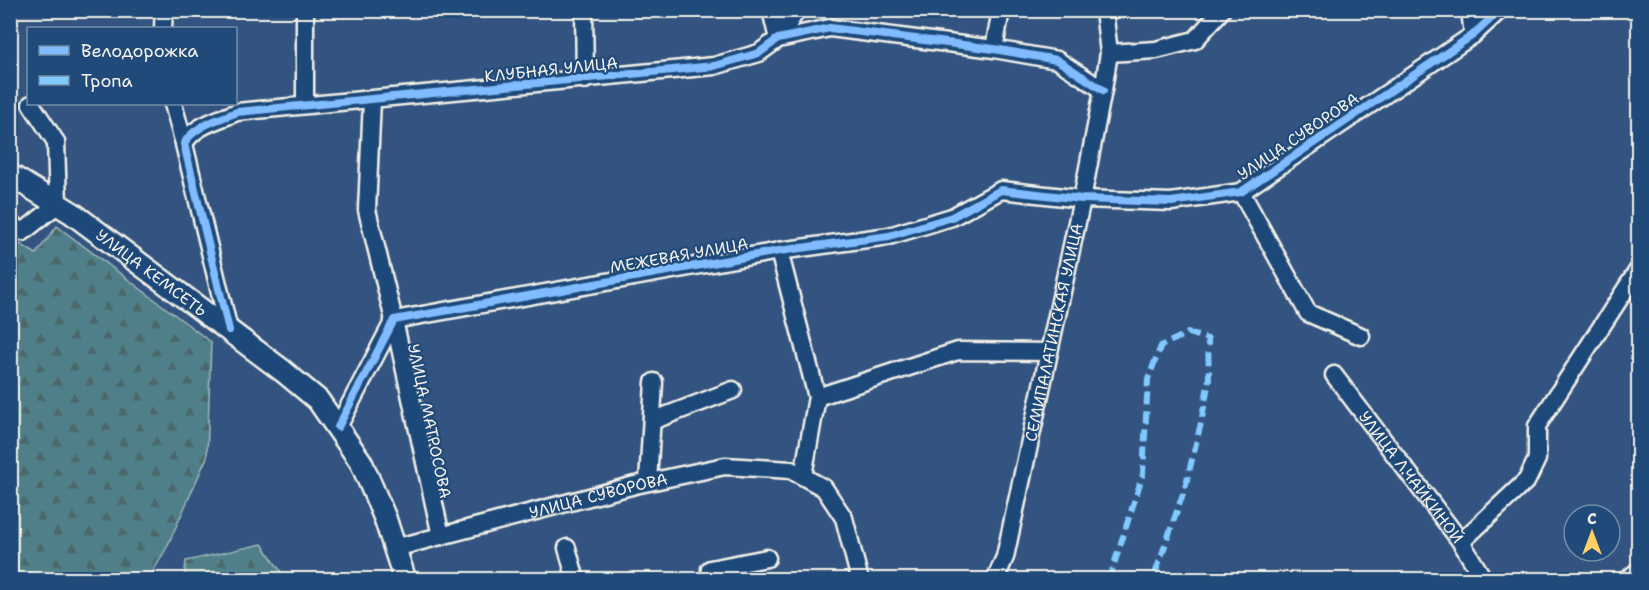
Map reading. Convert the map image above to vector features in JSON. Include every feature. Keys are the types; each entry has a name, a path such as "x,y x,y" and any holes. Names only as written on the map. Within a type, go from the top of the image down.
{"main road":[{"name":"УЛИЦА КЕМСЕТЬ","path":"10,175 57,204 229,330 318,400 338,427"},
{"path":"338,427 361,462 385,518 405,579"}],"street":[{"path":"163,27 164,10"},
{"path":"304,105 305,10"},
{"path":"584,10 585,80"},
{"path":"771,10 778,39"},
{"path":"778,39 797,10"},
{"path":"994,49 1001,10"},
{"name":"СЕМИПАЛАТИНСКАЯ УЛИЦА","path":"995,579 1005,556 1082,199 1103,90 1109,53 1104,10"},
{"path":"1109,53 1156,50 1195,40 1222,10"},
{"path":"1470,10 1473,35"},
{"name":"УЛИЦА СУВОРОВА","path":"1082,199 1171,202 1241,192 1473,35 1500,10"},
{"name":"КЛУБНАЯ УЛИЦА","path":"229,330 184,144 193,132 237,112 714,66 759,53 778,39 830,28 994,49 1057,60 1103,90"},
{"name":"УЛИЦА МАТРОСОВА","path":"372,100 367,210 394,320 441,536"},
{"path":"10,225 22,232 57,204 56,142 32,105"},
{"path":"172,105 183,140"},
{"name":"МЕЖЕВАЯ УЛИЦА","path":"394,320 779,251 889,236 951,217 1001,190 1082,199"},
{"path":"1241,192 1308,313 1361,336"},
{"path":"779,251 817,397 803,476"},
{"path":"1461,542 1527,480 1537,459 1537,426 1638,276"},
{"path":"338,427 394,320"},
{"path":"817,397 958,351 1048,352"},
{"name":"УЛИЦА Л.ЧАЙКИНОЙ","path":"1334,375 1461,542 1484,579"},
{"path":"648,482 654,382"},
{"path":"652,422 733,390"},
{"name":"УЛИЦА СУВОРОВА","path":"395,548 648,482 725,466 791,470 825,488 844,518 860,579"},
{"path":"567,548 576,579"},
{"path":"710,569 767,558"},
{"path":"1627,579 1638,571"}],"green space":[{"path":"57,226 211,342 207,457 167,547 149,579 11,579 11,238 36,254"},
{"path":"262,544 286,579 184,579 186,561"}],"marked path":[{"path":"1109,580 1143,474 1148,379 1161,346 1188,333 1208,339 1209,380 1185,488 1153,580"}],"cycle path":[{"path":"338,427 394,320 779,251 889,236 952,217 1001,190 1082,199 1171,202 1241,192 1473,35 1500,10"},
{"path":"229,330 184,144 188,137 200,128 237,112 714,66 759,53 778,39 830,28 994,49 1057,60 1103,90"}]}
